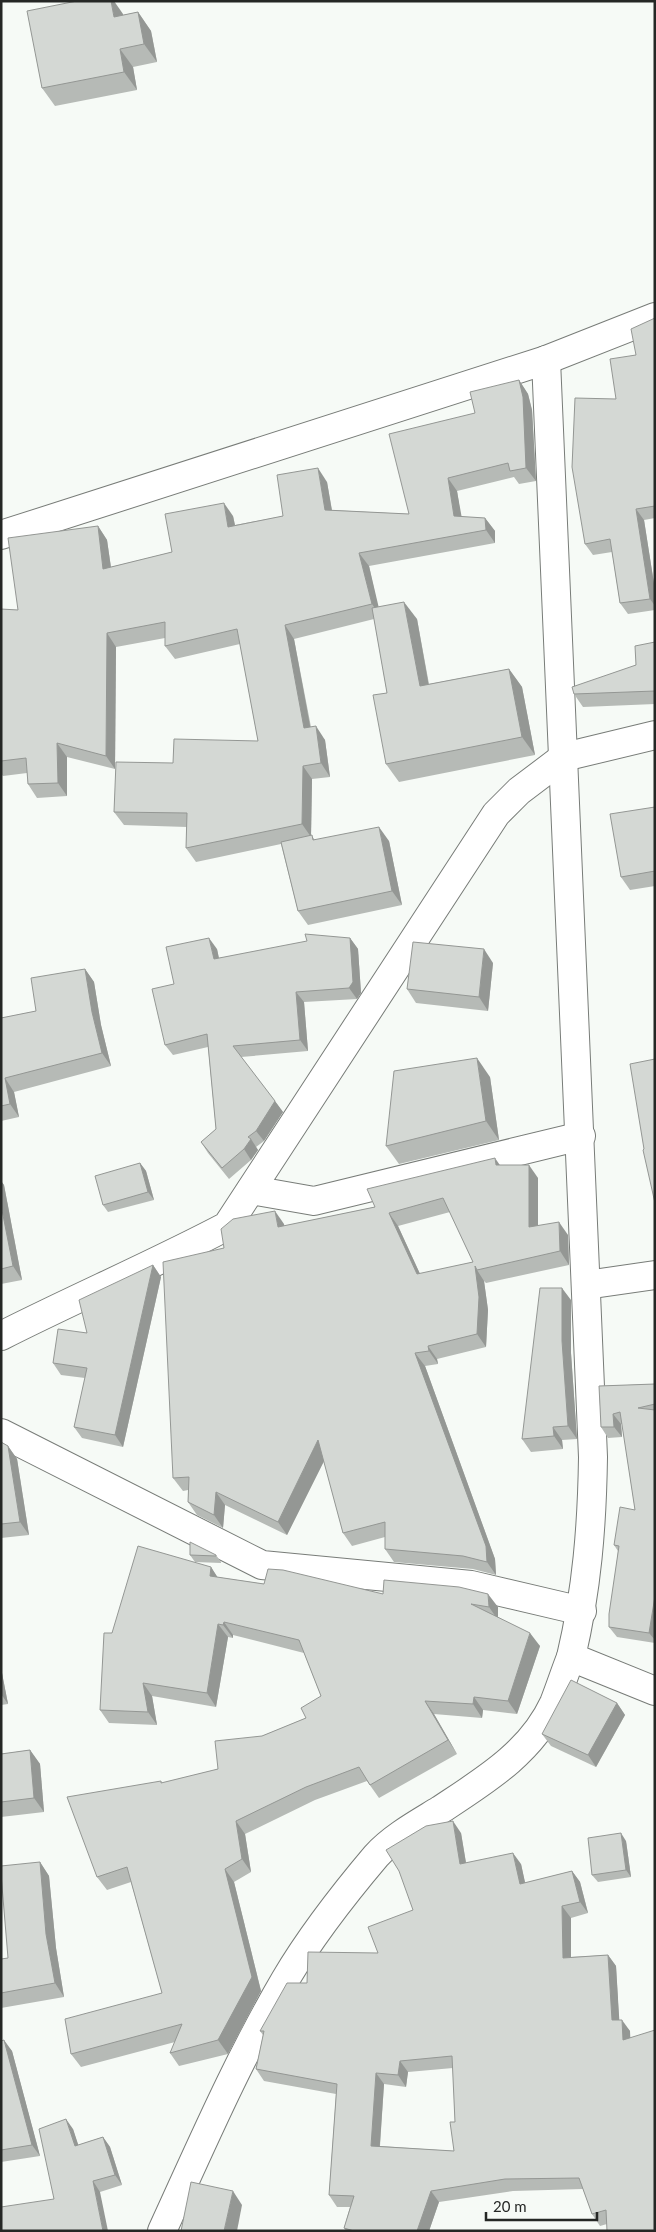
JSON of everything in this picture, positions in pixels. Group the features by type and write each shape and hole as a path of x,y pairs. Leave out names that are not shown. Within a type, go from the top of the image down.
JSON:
{"street":[{"path":"1,535 546,360 655,317"},
{"path":"162,2231 227,2088 284,1981 305,1948 378,1854 424,1820 481,1784 510,1761 538,1730 548,1712 571,1657 582,1611 592,1527 593,1456 546,360"},
{"path":"1,1336 83,1295 172,1255 226,1226 496,814 519,791 564,757 655,735"},
{"path":"251,1190 314,1201 580,1136"},
{"path":"586,1285 655,1275"},
{"path":"1,1434 262,1565 471,1585 582,1611"},
{"path":"571,1657 655,1691"}],"building":[{"path":"77,1 111,1 114,17 138,12 144,44 120,49 124,72 42,88 27,11"},
{"path":"655,318 655,506 636,509 650,599 620,603 610,539 585,544 572,467 575,398 616,399 610,359 636,355 631,329"},
{"path":"519,380 523,397 526,468 510,471 508,463 448,478 454,516 485,518 486,530 359,553 372,604 285,625 304,728 316,726 321,763 303,766 302,824 186,848 187,813 114,812 116,762 173,763 174,739 258,741 237,629 165,646 165,622 107,633 106,756 57,743 58,783 28,784 26,758 1,761 1,609 18,610 8,538 98,526 103,569 172,552 165,514 224,503 228,527 283,516 277,475 318,468 325,510 409,514 389,434 475,413 470,392"},
{"path":"404,602 420,686 509,669 522,737 386,764 373,695 387,693 372,608"},
{"path":"655,642 655,691 574,694 572,687 636,665 635,646"},
{"path":"655,807 655,871 621,877 610,814"},
{"path":"379,827 392,891 298,911 281,842 312,835 313,840"},
{"path":"305,934 350,938 353,982 349,988 296,992 300,1040 233,1046 275,1101 256,1131 248,1137 251,1139 244,1149 222,1168 201,1142 216,1129 207,1034 165,1045 152,989 174,984 166,947 209,938 214,959 307,941"},
{"path":"413,942 484,949 479,997 407,989"},
{"path":"85,969 92,1012 102,1053 5,1078 10,1104 1,1106 1,1018 36,1011 31,978"},
{"path":"477,1058 486,1121 386,1146 394,1071"},
{"path":"655,1059 655,1203 643,1150 630,1064"},
{"path":"495,1158 496,1165 529,1165 529,1227 559,1222 560,1251 477,1270 475,1266 479,1297 477,1334 428,1346 429,1351 415,1353 486,1546 487,1562 463,1556 385,1549 385,1522 343,1533 318,1440 278,1522 216,1492 214,1515 188,1502 189,1477 173,1478 163,1262 224,1248 221,1229 233,1219 275,1211 278,1227 375,1207 367,1189","holes":["443,1198 473,1262 417,1274 389,1213"]},
{"path":"140,1163 148,1192 103,1205 95,1176"},
{"path":"1,1205 13,1266 1,1269"},
{"path":"153,1265 115,1435 74,1427 87,1368 53,1363 58,1329 87,1333 79,1300"},
{"path":"540,1288 562,1288 562,1341 568,1426 553,1427 554,1436 522,1439"},
{"path":"655,1384 655,1404 638,1408 655,1410 655,1596 649,1633 609,1627 609,1614 619,1546 614,1545 620,1507 635,1510 620,1412 613,1414 614,1427 601,1427 599,1386"},
{"path":"1,1442 8,1446 20,1522 1,1524"},
{"path":"190,1542 216,1555 216,1556 190,1555"},
{"path":"138,1546 211,1567 210,1576 264,1584 268,1569 283,1570 383,1594 384,1580 459,1587 488,1594 489,1607 471,1604 530,1633 508,1701 474,1697 473,1704 425,1701 448,1740 370,1785 359,1767 306,1787 236,1821 242,1859 225,1869 252,1977 218,2040 170,2053 182,2024 71,2054 65,2019 162,1993 127,1867 97,1877 67,1797 161,1781 161,1783 218,1769 215,1741 262,1736 306,1718 301,1708 321,1696 299,1640 224,1622 223,1625 218,1624 207,1693 143,1683 148,1712 100,1710 104,1633 112,1633"},
{"path":"571,1680 617,1703 588,1755 542,1734"},
{"path":"30,1750 34,1798 1,1802 1,1754"},
{"path":"453,1821 460,1864 513,1853 520,1884 572,1871 580,1902 562,1906 563,1958 608,1955 612,2020 622,2020 623,2040 655,2030 655,2231 607,2231 606,2210 592,2214 579,2178 505,2179 431,2191 417,2231 354,2231 344,2228 354,2196 329,2195 337,2084 256,2069 264,2031 260,2031 287,1983 307,1983 308,1952 378,1953 368,1927 413,1910 399,1871 386,1850 426,1826","holes":["452,2056 455,2122 450,2122 454,2151 371,2146 376,2073 398,2075 400,2061"]},
{"path":"621,1833 626,1870 592,1875 588,1838"},
{"path":"40,1862 46,1934 55,1983 1,1993 1,1959 8,1958 1,1866"},
{"path":"4,2040 32,2145 1,2150 1,2041"},
{"path":"66,2119 75,2146 103,2137 115,2175 93,2181 103,2231 1,2231 1,2207 54,2199 39,2129"},
{"path":"191,2182 233,2191 224,2231 181,2231"}]}
